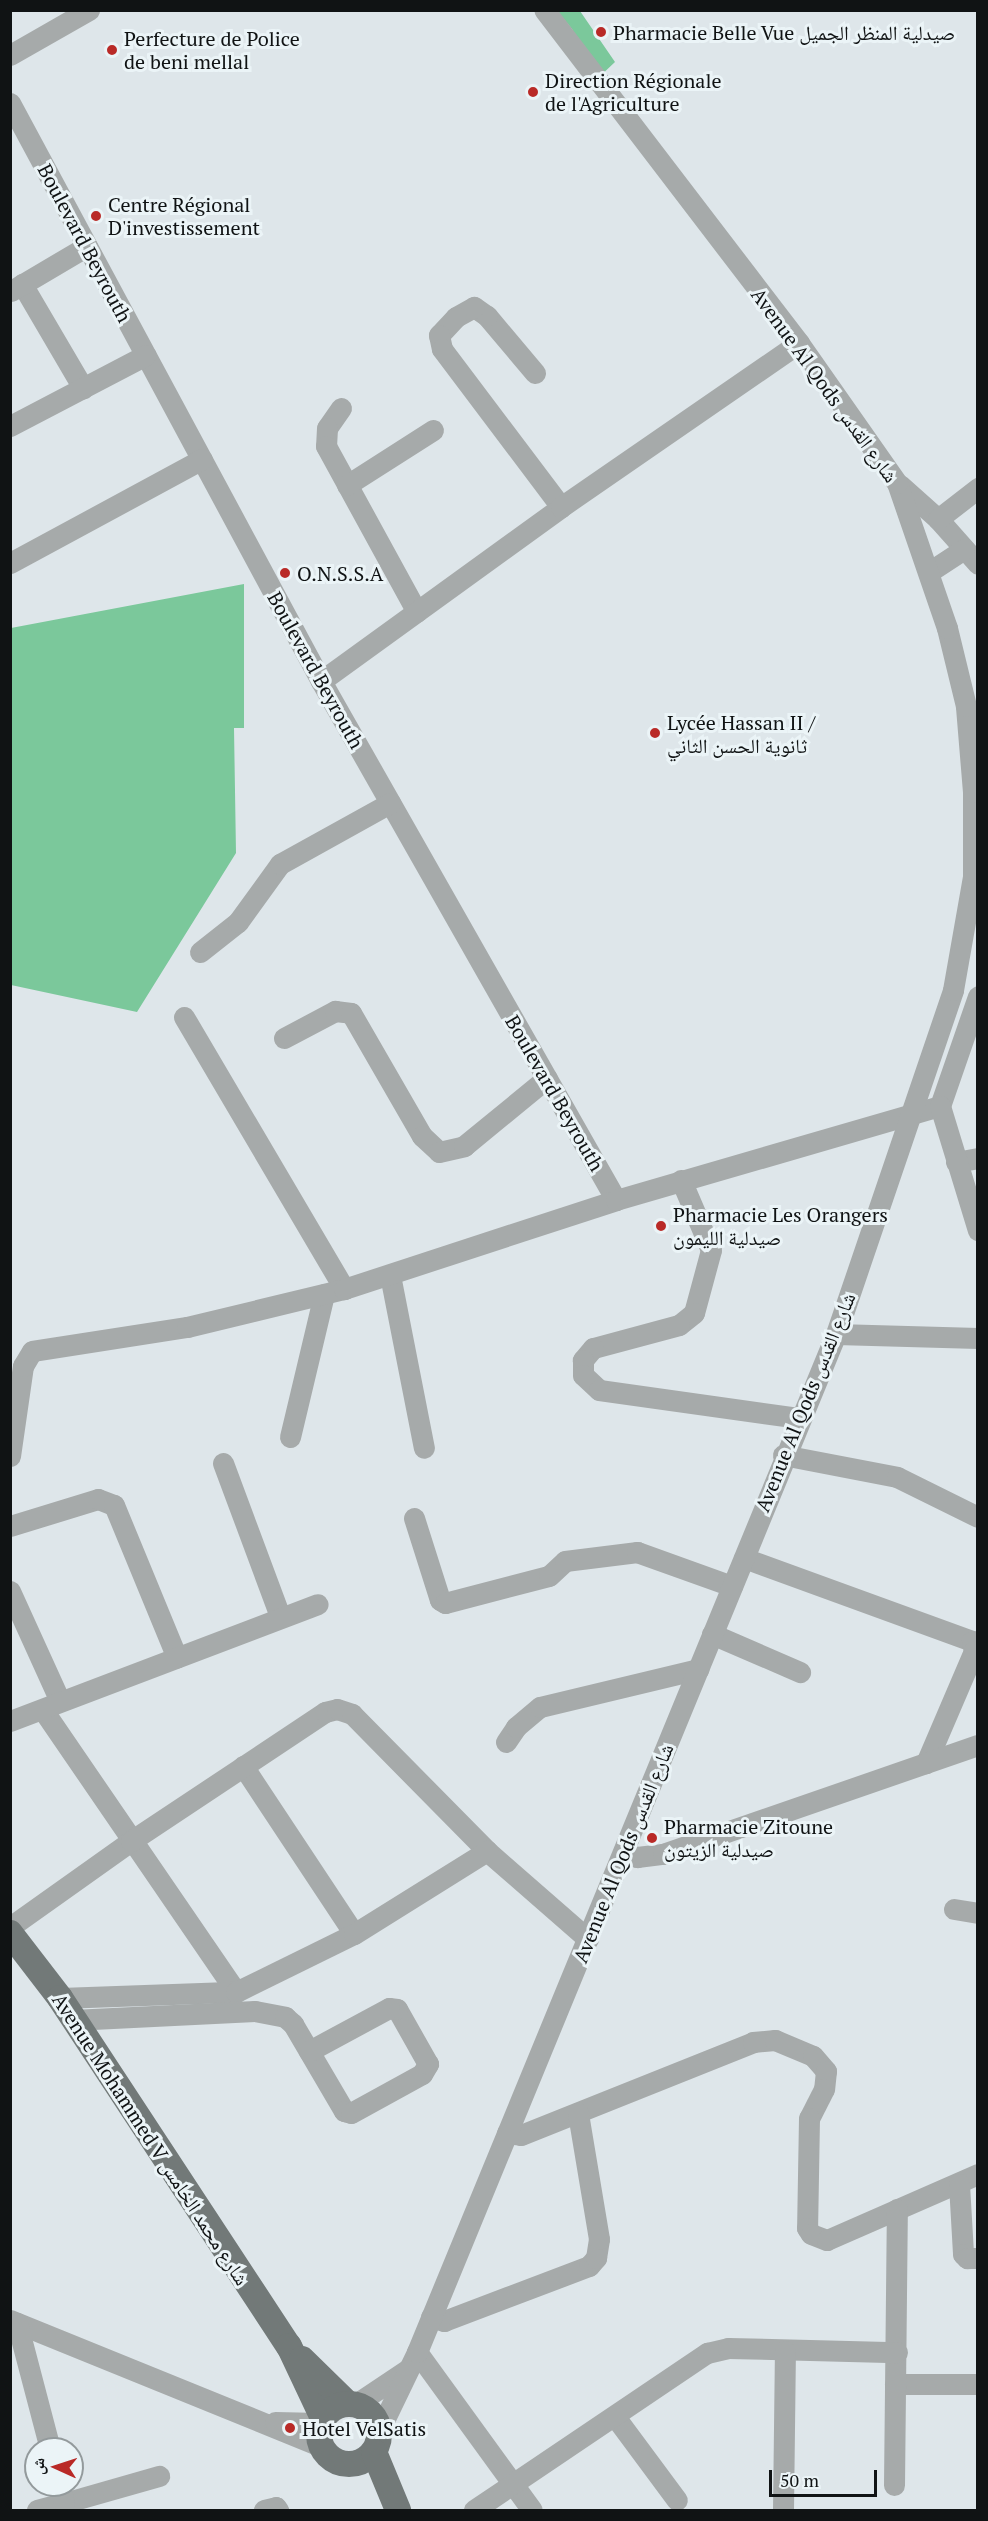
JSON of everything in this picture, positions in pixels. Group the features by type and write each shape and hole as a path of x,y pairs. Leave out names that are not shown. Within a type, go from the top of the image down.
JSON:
{"main road":[{"name":"Avenue Mohammed V شارع محمد الخامس","path":"14,1946 66,2009 289,2346 321,2429"},
{"name":"Avenue Mohammed V شارع محمد الخامس","path":"289,2346 352,2403"},
{"path":"393,2511 350,2464 333,2460 321,2429 329,2410 352,2403 372,2414 377,2441 398,2511"},
{"path":"350,2464 377,2441"}],"street":[{"name":"Avenue Al Qods شارع القدس","path":"377,2441 413,2360 588,1939 744,1558 798,1418 836,1334 914,1113 953,990 973,876 973,792 966,706 929,572 897,483 799,343 544,10"},
{"path":"10,55 80,13"},
{"name":"Boulevard Beyrouth","path":"10,103 321,681 616,1200"},
{"path":"83,388 16,288 87,246"},
{"path":"535,373 487,316 474,307 461,313 439,335 442,349 561,507"},
{"path":"321,681 561,507 799,343"},
{"path":"10,426 146,355"},
{"path":"341,408 327,428 326,438 347,484 417,612"},
{"path":"347,484 433,430"},
{"path":"10,563 202,459"},
{"path":"897,483 938,519 971,556 929,572"},
{"path":"938,519 978,488"},
{"path":"200,952 238,922 279,864 390,803"},
{"path":"953,990 978,987"},
{"path":"978,996 940,1106 978,1230"},
{"path":"284,1038 335,1011 351,1013 422,1136 439,1152 464,1146 546,1078"},
{"path":"184,1017 344,1289"},
{"path":"10,1456 22,1366 32,1351 187,1327 344,1289 681,1180 940,1106"},
{"path":"956,1162 978,1158"},
{"path":"681,1180 711,1250 694,1313 680,1325 592,1348 583,1360 584,1375 599,1390 798,1418"},
{"path":"390,1275 424,1448"},
{"path":"290,1437 324,1294"},
{"path":"836,1334 978,1338"},
{"path":"783,1455 897,1477 978,1518"},
{"path":"223,1463 280,1616"},
{"path":"10,1526 98,1499 114,1505 177,1658"},
{"path":"414,1518 440,1600 445,1603 549,1576 565,1561 637,1552 732,1586"},
{"path":"744,1558 972,1641 974,1651 926,1763"},
{"path":"10,1591 52,1706 131,1841 236,1992"},
{"path":"10,1721 177,1658 280,1616 318,1604"},
{"path":"712,1634 800,1672"},
{"path":"506,1742 516,1727 540,1707 698,1669"},
{"path":"10,1927 131,1841 325,1712 345,1710 487,1851 588,1939"},
{"path":"623,1853 637,1857 663,1854 978,1744"},
{"path":"243,1766 354,1934"},
{"path":"66,2009 236,1992 354,1934 487,1851"},
{"path":"954,1909 978,1913"},
{"path":"66,2009 266,2012 293,2024 344,2111 351,2113 422,2074 428,2064 397,2009 389,2008 309,2051"},
{"path":"507,2133 521,2134 753,2042 775,2040 813,2056 826,2072 825,2089 809,2118 807,2228 811,2234 827,2240 968,2179 963,2254 967,2258 978,2258"},
{"path":"431,2317 444,2321 589,2266 596,2258 599,2239 578,2113"},
{"path":"894,2485 897,2209"},
{"path":"14,2322 262,2421 321,2429"},
{"path":"14,2322 47,2437"},
{"path":"474,2511 616,2418 707,2353 728,2348 897,2352"},
{"path":"783,2511 785,2350"},
{"path":"352,2403 413,2360 532,2511"},
{"path":"896,2384 978,2384"},
{"path":"616,2418 677,2500"},
{"path":"84,2490 159,2476"},
{"path":"37,2511 58,2497"},
{"path":"264,2511 276,2507 278,2511"}],"green space":[{"path":"557,11 580,11 615,62 596,80 572,29"},
{"path":"244,584 244,728 234,728 236,853 137,1012 11,985 11,628"}],"place":[{"name":"Pharmacie Belle Vue صيدلية المنظر الجميل","path":"601,32"},
{"name":"Perfecture de Police de beni mellal","path":"112,50"},
{"name":"Direction Régionale de l'Agriculture","path":"533,92"},
{"name":"Centre Régional D'investissement","path":"96,216"},
{"name":"O.N.S.S.A","path":"285,573"},
{"name":"Lycée Hassan II / ثانوية الحسن الثاني","path":"655,733"},
{"name":"Pharmacie Les Orangers صيدلية الليمون","path":"661,1226"},
{"name":"Pharmacie Zitoune صيدلية الزيتون","path":"652,1838"},
{"name":"Hotel VelSatis","path":"290,2428"}]}
